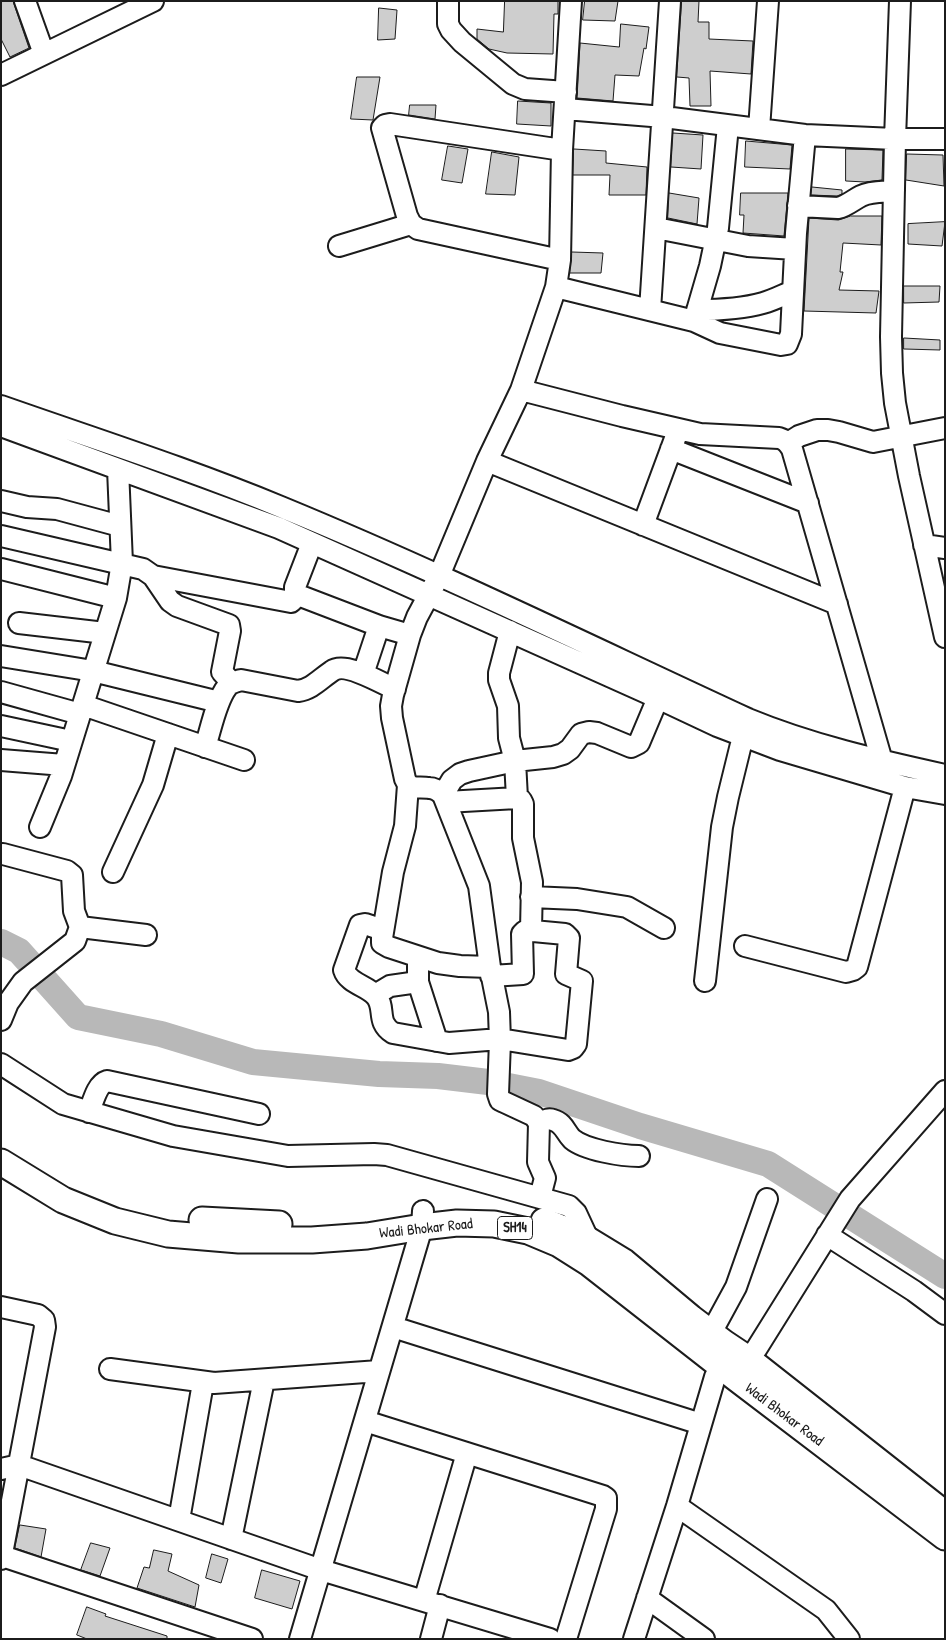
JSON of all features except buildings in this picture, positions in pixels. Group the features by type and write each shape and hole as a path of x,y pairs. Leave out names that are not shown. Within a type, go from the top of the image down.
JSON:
{"main road":[{"name":"Wadi Bhokar Road","path":"1,1144 38,1168 86,1193 134,1209 172,1217 224,1222 316,1224 423,1219 457,1223 494,1224 528,1231 559,1244 589,1263 945,1514"},
{"name":"Wadi Bhokar Road","path":"1,1162 63,1200 115,1221 168,1234 239,1240 312,1240 367,1236 423,1219 465,1209 502,1211 540,1219 589,1241 624,1262 710,1333 735,1367 945,1537"}],"street":[{"path":"26,1 44,54"},
{"path":"1,75 44,54 119,10 153,1"},
{"path":"448,1 448,24 462,42 513,84 566,101 728,126 805,134 895,139 945,139"},
{"path":"383,930 365,924 360,925 344,970 350,978 375,995 379,1000 383,1025 393,1034 449,1043 500,1040 568,1050 576,1044 582,981 566,974 569,938 565,934 525,930 522,934 523,974 490,972 438,963 382,944 393,872 405,826 408,785 405,779 392,718 391,706 395,689 417,617 439,576 487,461 521,390 556,287 560,260 562,150 571,1"},
{"path":"650,310 664,117 670,1"},
{"path":"759,129 768,1"},
{"path":"900,1 895,139 892,373 902,438 945,636"},
{"path":"560,260 418,229 411,224 407,216 382,128 390,124 562,150"},
{"path":"695,316 710,266 718,228 728,126"},
{"path":"695,316 720,333 781,345 787,344 791,334 798,206 805,134"},
{"path":"798,206 838,208 863,195 894,191"},
{"path":"339,246 411,224"},
{"path":"656,228 755,247 795,249"},
{"path":"556,287 650,310 695,316 745,307 793,291"},
{"path":"521,390 678,430 700,434 779,438 788,443 792,449 837,604 882,771"},
{"path":"1,406 143,454 260,498 439,576 748,719 831,749 882,771 905,787 945,794"},
{"path":"1,426 252,518 510,631 716,726 780,750 882,771 945,775"},
{"path":"788,443 799,436 817,430 839,432 873,442 902,438 945,428"},
{"path":"643,525 678,430"},
{"path":"671,449 808,503"},
{"path":"40,827 64,765 116,598 122,563 120,526 127,472 143,454"},
{"path":"487,461 837,604"},
{"path":"252,518 260,498"},
{"path":"1,501 27,507 57,509 120,526"},
{"path":"1,536 122,563 143,569 154,576 292,602 298,596"},
{"path":"312,543 295,587 295,593 298,596 379,626 410,635"},
{"path":"924,545 945,548"},
{"path":"1,570 116,598"},
{"path":"154,576 170,601 177,606 229,625 230,631 222,672 232,683"},
{"path":"19,623 105,633"},
{"path":"363,674 379,626"},
{"path":"510,631 499,673 499,680 508,706 509,738 515,761 517,798"},
{"path":"1,656 93,671 219,702"},
{"path":"206,746 219,702 226,688 232,683 241,680 298,691 306,690 313,686 334,669 346,668 395,689"},
{"path":"1,692 81,709 168,734 244,760"},
{"path":"445,798 452,780 460,774 515,761 553,757 563,754 570,749 581,734 597,733 636,746 640,743 658,698"},
{"path":"1,726 71,741"},
{"path":"113,872 154,785 168,734"},
{"path":"705,981 722,827 743,736"},
{"path":"1,760 64,765"},
{"path":"408,785 412,788 437,789 445,798 479,886 490,972 499,1012 498,1094 500,1100 534,1116 539,1123 538,1162 545,1178 540,1198"},
{"path":"745,946 846,972 857,967 905,787"},
{"path":"445,798 517,798 521,800 523,804 523,838 530,870 531,930"},
{"path":"1,1020 8,1003 22,982 75,941 80,927 74,911 72,875 68,871 3,854"},
{"path":"531,897 577,899 627,907 664,928"},
{"path":"80,927 146,935"},
{"path":"418,957 418,982 437,1041"},
{"path":"375,995 390,986 418,982"},
{"path":"1,1064 58,1102 173,1136 283,1156 387,1154 569,1206 573,1208 589,1241"},
{"path":"89,1112 100,1086 103,1082 107,1081 259,1114"},
{"path":"634,1639 677,1506 715,1377 735,1367 757,1348 850,1199 944,1097"},
{"path":"539,1123 546,1119 552,1119 559,1122 570,1137 581,1144 623,1156 640,1156"},
{"path":"710,1333 736,1287 767,1199"},
{"path":"300,1639 423,1219"},
{"path":"832,1228 945,1314"},
{"path":"1,1306 38,1315 44,1320 45,1327 10,1467 2,1558 252,1639"},
{"path":"393,1326 701,1424"},
{"path":"110,1369 203,1383 379,1371"},
{"path":"231,1539 264,1380"},
{"path":"179,1520 203,1383"},
{"path":"365,1421 606,1498 606,1509 566,1639"},
{"path":"431,1639 432,1603 467,1453"},
{"path":"10,1467 179,1520 321,1570 550,1639"},
{"path":"677,1506 826,1610 849,1639"},
{"path":"647,1598 704,1639"}],"waterway":[{"path":"1,942 19,951 78,1017 161,1034 253,1062 379,1074 438,1076 488,1082 539,1092 640,1126 768,1164 945,1276"}]}
